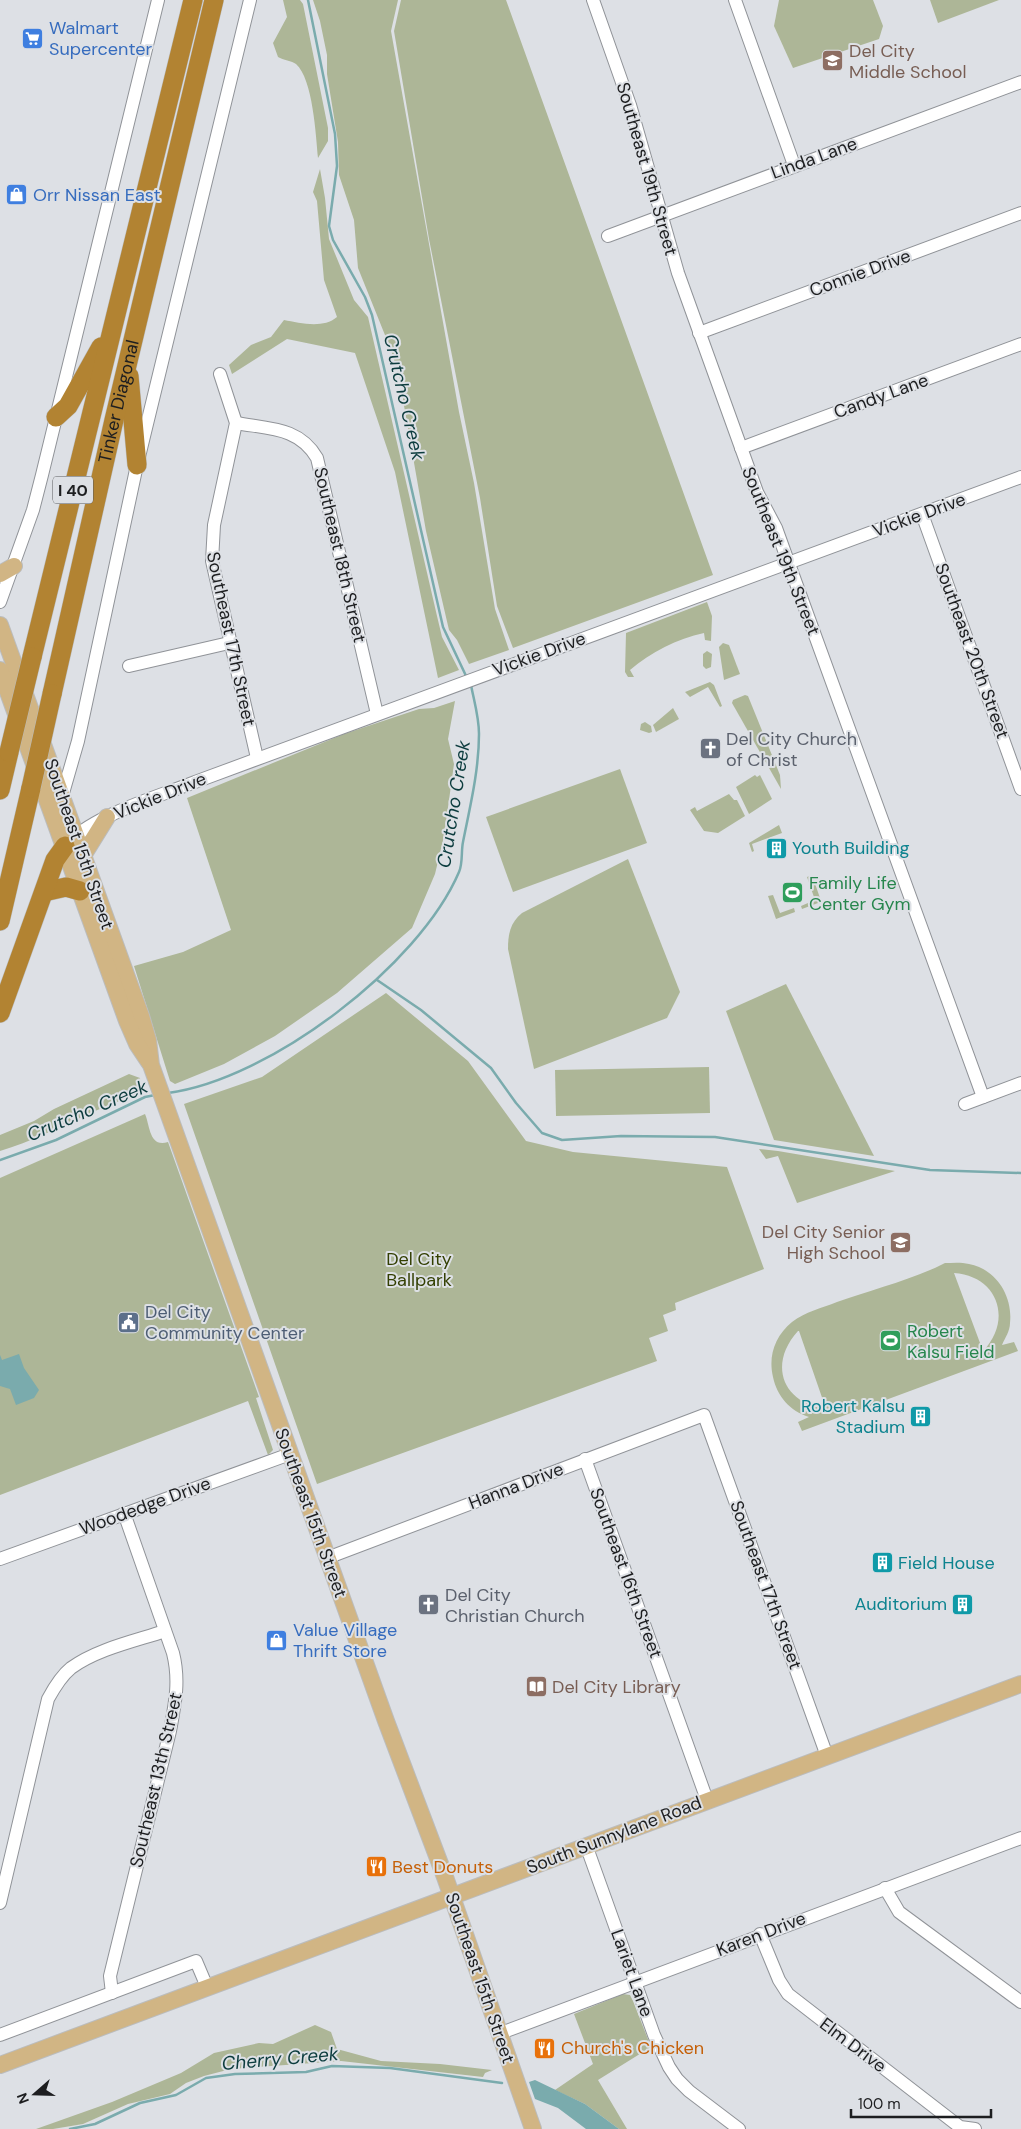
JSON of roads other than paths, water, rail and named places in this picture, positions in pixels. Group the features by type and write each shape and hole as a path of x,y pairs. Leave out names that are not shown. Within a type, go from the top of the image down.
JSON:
{"highway":[{"path":"185,0 187,24"},
{"name":"Tinker Diagonal","path":"0,790 193,0"},
{"name":"Tinker Diagonal","path":"0,921 128,362 214,0"},
{"path":"56,417 68,406 113,324"},
{"path":"128,362 137,465"},
{"path":"0,1013 55,860 71,840"},
{"path":"44,892 66,887 80,891"}],"main road":[{"name":"Southeast 15th Street","path":"0,625 63,795 80,891 111,955"},
{"name":"Southeast 15th Street","path":"1,677 54,816 71,840 84,854 111,955 134,1019 148,1040 151,1065 327,1558 452,1896 533,2129"},
{"path":"84,854 107,817"},
{"name":"South Sunnylane Road","path":"0,2065 1021,1684"}],"street":[{"path":"0,602 7,570 33,510 158,0"},
{"name":"Tinker Diagonal","path":"54,816 63,795 78,741 137,465 250,0"},
{"name":"Southeast 19th Street","path":"593,0 630,105 678,273 699,333 757,492 776,528 790,564 983,1097"},
{"path":"735,0 794,165"},
{"name":"Linda Lane","path":"608,236 794,165 1021,82"},
{"name":"Connie Drive","path":"699,333 1021,213"},
{"name":"Candy Lane","path":"741,448 1021,344"},
{"name":"Southeast 17th Street","path":"220,374 236,423 211,543 212,561 229,643 257,758"},
{"name":"Southeast 18th Street","path":"236,423 292,433 303,439 317,458 377,714"},
{"name":"Vickie Drive","path":"71,840 107,817 257,758 1021,478"},
{"name":"Southeast 20th Street","path":"922,514 1021,789"},
{"path":"129,666 229,643"},
{"path":"965,1104 1021,1083"},
{"name":"Southeast 17th Street","path":"704,1415 827,1756"},
{"name":"Hanna Drive","path":"327,1558 704,1415"},
{"name":"Woodedge Drive","path":"0,1559 290,1454"},
{"name":"Southeast 16th Street","path":"585,1459 707,1800"},
{"name":"Southeast 13th Street","path":"112,1993 110,1976 177,1694 178,1674 124,1513"},
{"path":"0,1903 48,1699 57,1684 71,1669 93,1656 165,1631"},
{"name":"Karen Drive","path":"501,2033 760,1934 1021,1838"},
{"name":"Lariet Lane","path":"586,1845 661,2052 677,2079 739,2129"},
{"path":"885,1888 899,1912 1021,2002"},
{"name":"Elm Drive","path":"760,1934 779,1980 788,1994 960,2126 975,2129"},
{"path":"0,2036 196,1961 207,1987"}],"water":[{"path":"19,1354 24,1368 39,1390 34,1398 16,1405 10,1389 0,1386 0,1355 2,1360"},
{"path":"535,2080 585,2104 619,2129 586,2129 558,2108 535,2099 529,2082"}],"waterway":[{"name":"Crutcho Creek","path":"308,0 335,134 337,166 329,226 333,240 365,297 372,315 443,627 467,678"},
{"name":"Crutcho Creek","path":"168,1093 208,1084 250,1066 294,1042 336,1013 376,980 411,944 439,908 459,872 462,846 476,775 479,728 471,685"},
{"path":"377,980 421,1010 491,1068 516,1103 542,1133 562,1140 621,1136 715,1137 930,1170 1021,1173"},
{"name":"Crutcho Creek","path":"0,1160 56,1140 145,1097 155,1095"},
{"name":"Cherry Creek","path":"70,2129 95,2124 140,2103 176,2095 206,2078 235,2074 306,2072 332,2066 390,2068 502,2083"}],"place":[{"name":"Walmart Supercenter","path":"33,38"},
{"name":"Del City Middle School","path":"833,61"},
{"name":"Orr Nissan East","path":"17,195"},
{"name":"Del City Church of Christ","path":"710,749"},
{"name":"Youth Building","path":"776,848"},
{"name":"Family Life Center Gym","path":"793,893"},
{"name":"Del City Senior High School","path":"901,1242"},
{"name":"Del City Community Center","path":"129,1322"},
{"name":"Robert Kalsu Field","path":"891,1341"},
{"name":"Robert Kalsu Stadium","path":"921,1416"},
{"name":"Field House","path":"882,1563"},
{"name":"Auditorium","path":"963,1604"},
{"name":"Del City Christian Church","path":"429,1605"},
{"name":"Value Village Thrift Store","path":"277,1640"},
{"name":"Del City Library","path":"536,1687"},
{"name":"Best Donuts","path":"376,1867"},
{"name":"Church's Chicken","path":"545,2048"}],"park label":[{"name":"Del City Ballpark","path":"419,1269"}]}
